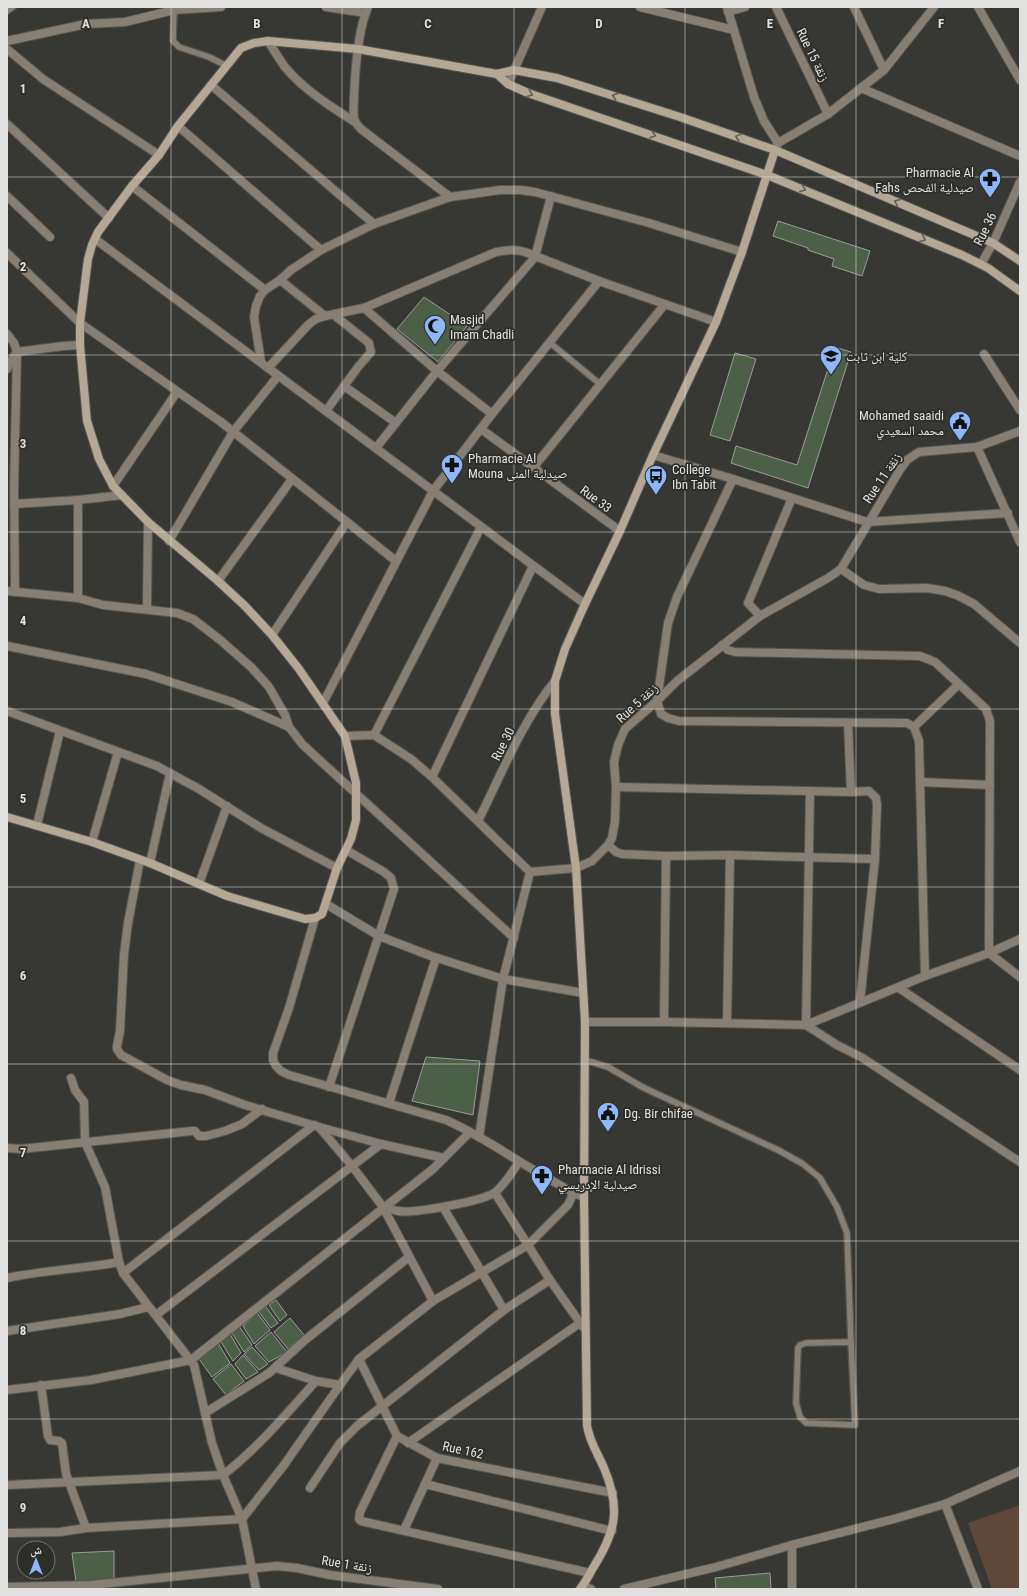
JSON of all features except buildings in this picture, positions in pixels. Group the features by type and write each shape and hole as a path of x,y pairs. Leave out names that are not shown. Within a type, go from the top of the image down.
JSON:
{"street":[{"path":"7,41 86,24 125,22 174,9 221,7"},
{"path":"326,7 367,10 358,49 354,108 355,122"},
{"path":"508,84 542,7"},
{"path":"640,7 734,30"},
{"path":"745,7 728,10 754,97 776,147"},
{"name":"Rue 15 زنقة","path":"776,7 828,114"},
{"path":"854,7 884,70"},
{"path":"923,7 927,16"},
{"path":"585,1588 590,1573 606,1548 612,1531 614,1505 613,1493 588,1431 584,1197 585,1022 576,868 556,720 555,681 561,660 585,604 716,322 742,252 776,147 828,114 884,70 934,7"},
{"path":"978,7 1020,80"},
{"path":"268,42 286,68 309,90 336,111 355,122 361,129 450,197"},
{"path":"7,817 92,842 150,863 227,896 306,919 315,918 322,914 337,868 354,830 357,796 354,769 345,736 272,635 245,606 218,581 148,522 113,486 99,459 88,421 80,345 80,324 88,259 95,239 98,232 132,186 159,155 178,126 241,48 254,43 268,42 358,49 497,74 514,70 557,78 776,147 993,243 1020,261"},
{"path":"7,49 43,79 159,155"},
{"path":"497,74 508,84 528,93 767,175 927,240 981,264 1005,279 1020,291"},
{"path":"211,85 374,224"},
{"path":"861,88 1020,156"},
{"path":"7,124 109,218"},
{"path":"178,126 321,250"},
{"name":"Rue 36","path":"981,264 993,243 1020,182"},
{"path":"132,186 265,290"},
{"path":"261,362 254,317 256,306 265,290 321,250 374,224 450,197 476,192 520,190 551,196 649,223 742,252"},
{"path":"7,196 50,237"},
{"path":"376,448 437,371 535,257 551,196"},
{"path":"95,239 585,604"},
{"path":"268,368 309,324 316,319 364,308 496,252 514,249 599,281 716,322"},
{"path":"7,253 80,324 234,432 396,561"},
{"path":"280,280 325,316"},
{"path":"322,703 433,491 492,414 599,281"},
{"path":"533,468 665,304"},
{"path":"364,308 437,371 492,414"},
{"path":"326,411 371,352 371,348 366,340 334,315"},
{"path":"7,334 14,343 17,352 10,487 14,504 11,592 78,598 103,605 147,609 183,615 193,619 251,667 269,687 285,716 289,727 303,745 514,938"},
{"path":"7,369 17,352 80,345"},
{"path":"984,354 1020,410"},
{"path":"169,541 234,432 278,376"},
{"path":"344,386 396,423"},
{"path":"113,486 177,392"},
{"name":"Rue 33","path":"481,429 620,531"},
{"name":"Rue 11 زنقة","path":"841,569 867,522 900,468 913,455 919,452 978,447 1020,431"},
{"path":"978,447 1020,542"},
{"path":"653,455 867,522 1008,513"},
{"path":"218,581 292,479"},
{"path":"733,479 677,597 668,623 657,701 660,714 679,721 907,723 914,727 919,741 925,976"},
{"path":"14,504 78,500 122,494"},
{"path":"760,616 748,603 792,498"},
{"path":"78,500 78,598"},
{"path":"147,609 148,522"},
{"path":"272,635 346,522"},
{"path":"374,735 481,527"},
{"path":"432,777 533,566"},
{"path":"841,569 864,585 879,589 927,588 945,591 959,596 974,604 1020,643"},
{"name":"Rue 5 زنقة","path":"530,872 576,868 592,862 608,845 612,838 615,821 616,788 614,762 622,734 625,729 677,681 760,616 828,578 841,569"},
{"path":"722,645 728,650 735,652 920,656 935,662 986,709 990,721 989,953"},
{"path":"7,646 146,674 232,702 289,727"},
{"name":"Rue 30","path":"478,821 530,716 542,697 555,681"},
{"path":"914,727 959,684"},
{"path":"7,711 157,766 261,828 337,868"},
{"path":"848,723 851,792"},
{"path":"36,825 60,731"},
{"path":"345,736 374,735 411,759 432,777 530,872 503,980 479,1137"},
{"path":"92,842 118,752"},
{"path":"150,863 170,773"},
{"path":"920,782 990,785"},
{"path":"616,788 851,792 869,791 876,798 877,805 875,859 860,1002"},
{"path":"806,1025 810,791"},
{"path":"199,884 226,806"},
{"path":"608,845 616,852 622,854 875,859"},
{"path":"329,1087 392,897 394,885 391,878 384,872 346,850"},
{"path":"727,1023 730,855"},
{"path":"664,1022 666,856"},
{"path":"140,860 128,922 120,1031 117,1049 121,1055 167,1080 206,1090 316,1126 381,1144 444,1158"},
{"path":"326,904 379,936 436,958 503,980 583,993"},
{"path":"315,918 289,1008 272,1057 274,1063 281,1071 329,1087 446,1120 479,1137 573,1194 584,1197"},
{"path":"585,1022 806,1025 925,976 989,953 1020,939"},
{"path":"989,953 1020,976"},
{"path":"389,1103 436,958"},
{"path":"898,988 1020,1070"},
{"path":"806,1025 837,1045 866,1061 1020,1162"},
{"path":"71,1078 76,1091 84,1102 85,1142 104,1187 119,1262 123,1273 148,1307 156,1314 191,1360 196,1372 212,1443 223,1475 242,1519 256,1589"},
{"path":"7,1148 21,1149 192,1131 195,1131 199,1136 206,1136 225,1131 242,1124 262,1109"},
{"path":"316,1126 352,1166 383,1207 433,1301"},
{"path":"123,1273 316,1126"},
{"path":"7,1390 91,1380 191,1360 444,1158 470,1132"},
{"path":"156,1314 381,1144"},
{"path":"383,1207 398,1211 443,1207 482,1198 495,1193 519,1162"},
{"path":"495,1193 550,1280 587,1332"},
{"path":"7,1533 60,1532 86,1528 242,1519 284,1465 359,1359 433,1301 528,1245 568,1205 573,1194"},
{"path":"443,1207 504,1310"},
{"path":"205,1413 239,1393 276,1368 305,1340 409,1257"},
{"path":"7,1278 36,1273 94,1267 119,1262"},
{"path":"310,1488 340,1443 357,1426 504,1310 550,1280"},
{"path":"7,1331 120,1314 148,1307"},
{"path":"408,1443 580,1323"},
{"path":"359,1359 397,1436 360,1512 359,1519 590,1573"},
{"path":"276,1368 316,1381 340,1385"},
{"path":"7,1485 223,1475 242,1460 264,1439 316,1381"},
{"path":"41,1385 48,1436 50,1440 60,1441 62,1443 69,1482 86,1528"},
{"name":"Rue 162","path":"397,1436 437,1458 613,1493"},
{"path":"404,1530 437,1458"},
{"path":"624,1589 716,1567 945,1504 1020,1471"},
{"path":"425,1484 612,1531"},
{"path":"945,1504 978,1589"},
{"path":"792,1545 792,1589"},
{"name":"Rue 1 زنقة","path":"7,1587 91,1587 287,1566 330,1575 438,1589"}],"lane":[{"path":"7,11 13,7"},
{"path":"174,9 173,41 179,47 209,57 227,66"},
{"path":"549,342 600,384"},
{"path":"585,1060 608,1067 644,1088 778,1150 803,1164 820,1178 837,1207 847,1233 850,1342 856,1425 806,1423 800,1417 796,1403 798,1348 800,1345 806,1343 850,1342"}],"shaded area":[{"path":"1020,1505 1020,1589 992,1589 968,1523"}],"place":[{"name":"Pharmacie Al Fahs صيدلية الفحص","path":"990,198"},
{"name":"Masjid Imam Chadli","path":"435,346"},
{"name":"كلية ابن ثابت","path":"831,376"},
{"name":"Mohamed saaidi محمد السعيدي","path":"960,442"},
{"name":"Pharmacie Al Mouna صيدلية المنى","path":"452,484"},
{"name":"College Ibn Tabit","path":"656,496"},
{"name":"Dg. Bir chifae","path":"608,1132"},
{"name":"Pharmacie Al Idrissi صيدلية الإدريسي","path":"542,1196"}]}
